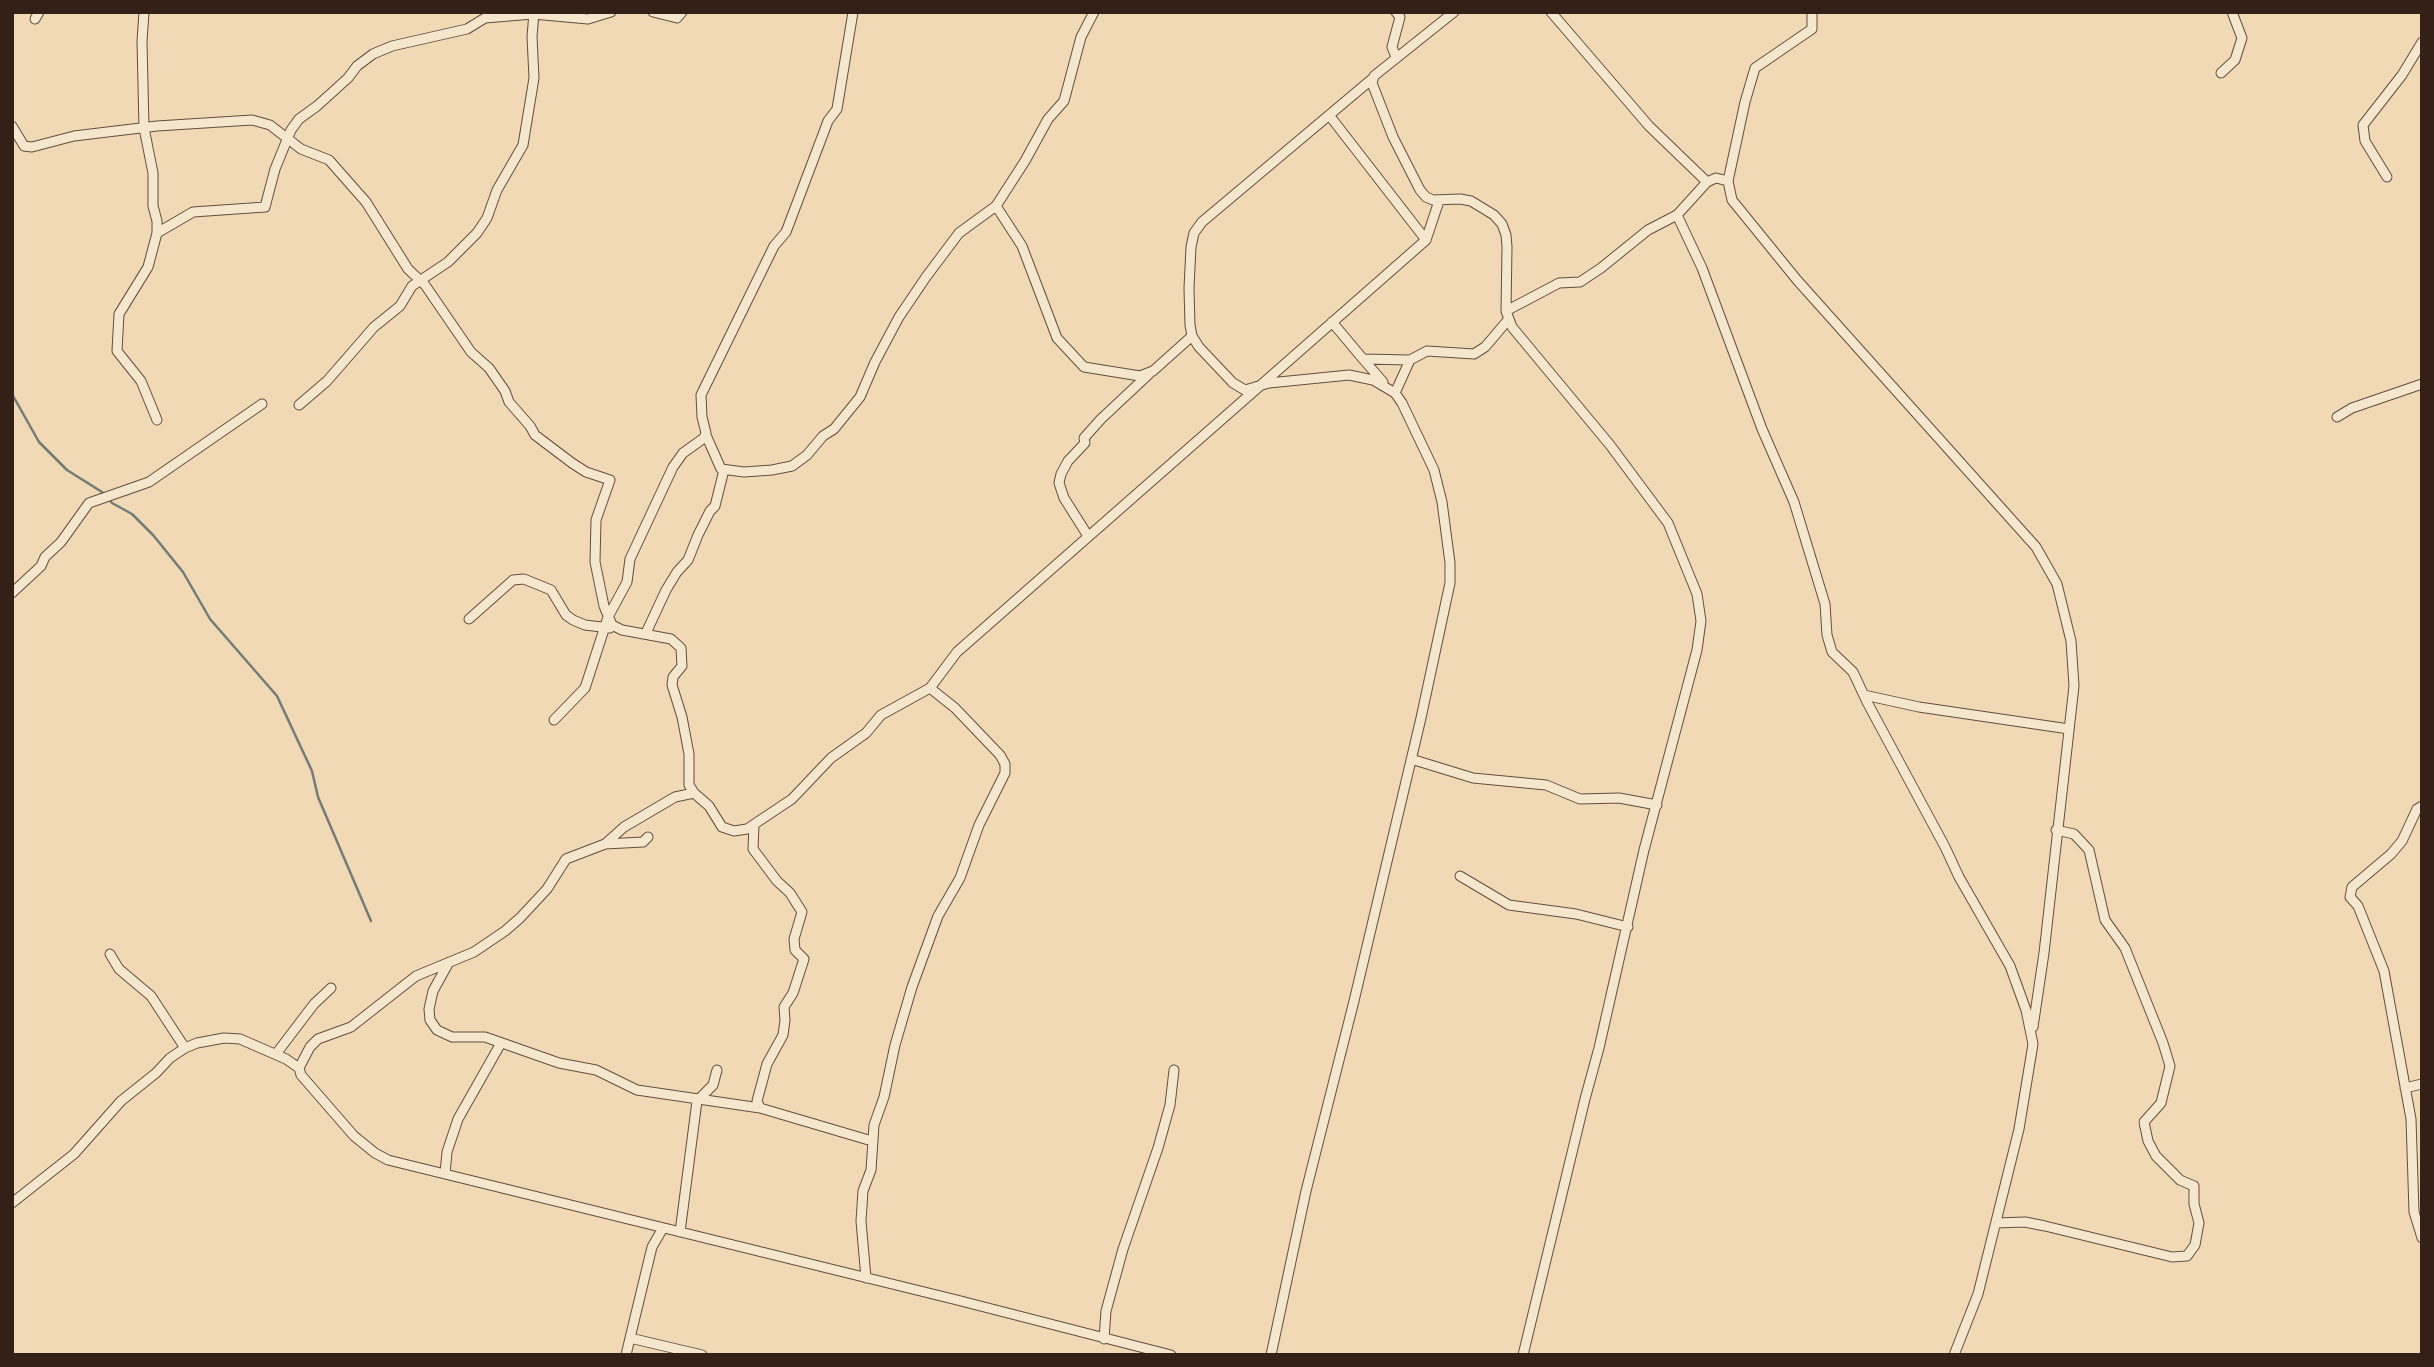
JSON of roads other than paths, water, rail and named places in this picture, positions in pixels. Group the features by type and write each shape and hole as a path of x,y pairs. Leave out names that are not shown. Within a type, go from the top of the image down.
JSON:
{"street":[{"path":"144,12 144,128 153,173 153,206 157,233 148,267 119,314 117,351 141,381 158,420"},
{"path":"157,233 193,212 265,207 275,169 299,119 317,106 373,54 392,46 467,29 485,18 534,13 588,19 611,12"},
{"path":"653,12 677,18 682,12"},
{"path":"853,12 837,109 828,121 786,232 774,246 701,395 706,435 717,466 724,470 772,470 792,466 834,429 860,397 899,317 938,260 960,233 996,206 1048,119 1064,102 1081,37 1094,12"},
{"path":"1396,12 1400,17 1392,47 1396,57"},
{"path":"1391,390 1373,380 1349,375 1269,383 1245,390 1233,383 1199,347 1192,335 1189,288 1191,247 1194,233 1202,222 1396,57 1454,12"},
{"path":"1551,12 1649,126 1707,181"},
{"path":"1812,12 1812,29 1755,68 1728,181 1732,200 1797,280 2036,547 2057,584 2071,641 2074,687 2032,1035 2032,1056 2019,1129 1978,1294 1954,1355"},
{"path":"2221,73 2235,60 2242,38 2232,12"},
{"path":"299,405 327,381 362,340 400,306 412,286 448,262 477,233 487,218 497,190 523,145 534,78 534,13"},
{"path":"2387,177 2365,141 2363,125 2403,75 2422,42"},
{"path":"1372,79 1393,136 1426,197 1439,201 1471,201 1494,215 1502,224 1507,247 1507,316 1520,339 1603,436 1668,523 1697,594 1701,621 1697,650 1523,1355"},
{"path":"1329,115 1426,240"},
{"path":"12,126 24,146 32,147 75,136 252,120 270,125 301,149 329,160 366,202 408,269 437,301 471,352 489,368 505,391 509,402 530,425 535,435 586,472 610,480 596,520 595,553 600,591 608,617 612,625 622,630"},
{"path":"1363,359 1410,360 1427,351 1474,354 1485,347 1507,316 1559,284 1580,282 1601,268 1648,230 1678,215 1707,181 1716,178 1728,181"},
{"path":"469,619 513,580 524,579 551,590 566,615 585,625 671,639 681,648 682,666 673,677 672,685 690,759 689,785 709,806 722,827 734,831 747,829 792,799 831,758 866,733 881,715 930,688 957,652 1426,240 1439,201"},
{"path":"996,206 1022,246 1057,338 1075,358 1084,367 1140,376 1153,370"},
{"path":"1678,215 1702,268 1762,429 1794,502 1825,604 1827,635 1832,652 1853,672 1959,877 2010,966 2032,1035"},
{"path":"1271,1355 1312,1166 1354,1001 1450,583 1442,502 1434,470 1402,403 1332,322"},
{"path":"1088,536 1064,498 1059,483 1061,474 1068,461 1085,443 1084,438 1192,335"},
{"path":"1391,390 1410,360"},
{"path":"2337,418 2352,408 2422,384"},
{"path":"12,593 41,566 45,557 61,542 89,503 149,482 262,404"},
{"path":"554,720 585,688 604,627 627,582 630,559 673,467 683,453 706,435"},
{"path":"646,633 666,590 688,560 710,511 715,506 724,470"},
{"path":"866,1278 861,1221 863,1191 872,1170 874,1125 884,1097 895,1045 912,986 938,916 960,878 979,825 1005,773 1005,764 1000,755 955,708 930,688"},
{"path":"1864,695 1919,707 2069,729"},
{"path":"1411,759 1474,778 1546,785 1580,799 1619,799 1657,805"},
{"path":"605,844 624,827 676,797 694,793"},
{"path":"2422,806 2417,809 2402,841 2391,854 2352,887 2350,897 2358,906 2384,971 2411,1119 2414,1212 2422,1238"},
{"path":"754,825 753,849 777,881 790,893 802,912 794,939 795,950 804,959 793,993 784,1007 783,1035 767,1064 757,1101 760,1108"},
{"path":"1996,1223 2025,1222 2172,1257 2187,1256 2195,1245 2199,1223 2194,1204 2194,1186 2180,1180 2156,1156 2148,1141 2144,1122 2161,1102 2170,1066 2163,1043 2125,948 2105,920 2089,850 2074,834 2056,830"},
{"path":"648,838 643,842 605,844 566,859 547,889 520,918 474,952 416,976 351,1027 318,1039 310,1047 299,1068 300,1075 354,1136 375,1153 395,1162 1171,1355"},
{"path":"1460,876 1509,905 1576,914 1628,927"},
{"path":"110,954 119,969 151,996 185,1048"},
{"path":"449,962 433,991 429,1009 430,1020 437,1030 452,1037 485,1037 559,1063 596,1070 637,1090 760,1108 872,1141"},
{"path":"276,1054 314,1004 331,988"},
{"path":"12,1203 75,1154 121,1101 185,1048 225,1038 240,1039 276,1054 299,1068"},
{"path":"445,1174 447,1153 458,1119 501,1044"},
{"path":"680,1232 693,1119 698,1100 710,1088 717,1070"},
{"path":"1104,1339 1106,1311 1123,1249 1158,1148 1170,1105 1174,1070"},
{"path":"2404,1088 2422,1084"},
{"path":"626,1355 653,1247 663,1228"},
{"path":"630,1338 702,1355"}],"waterway":[{"path":"12,394 39,442 67,470 102,492 112,503 132,514 153,535 183,572 210,619 277,696 312,771 318,797 371,921"}]}
